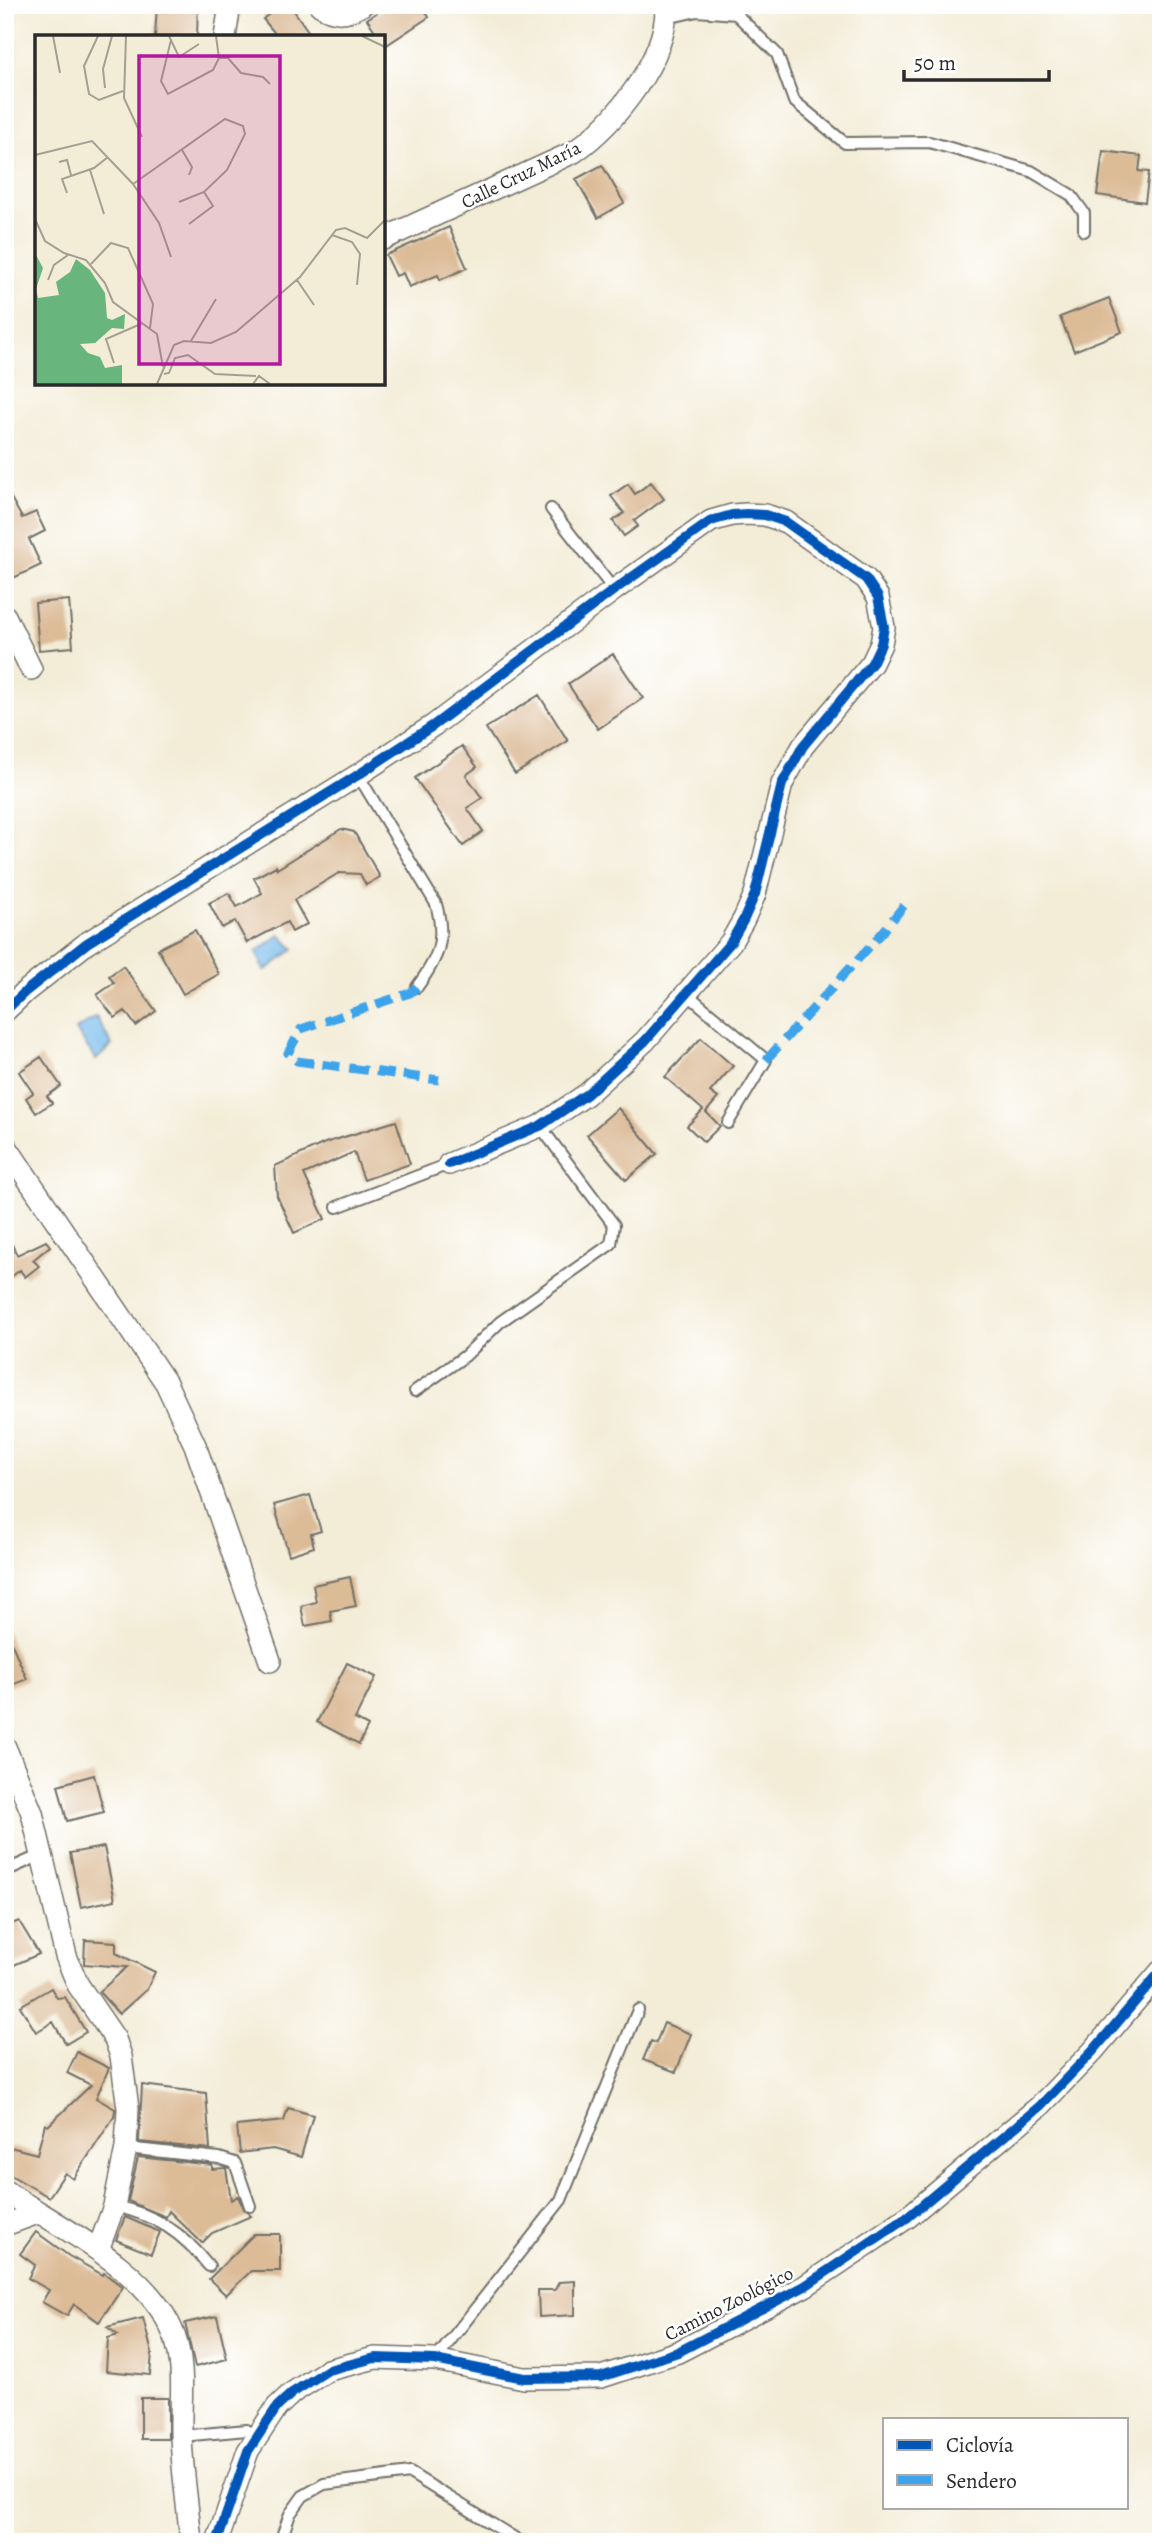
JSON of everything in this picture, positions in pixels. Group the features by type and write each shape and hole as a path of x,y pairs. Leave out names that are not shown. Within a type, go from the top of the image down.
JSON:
{"street":[{"path":"225,35 230,5"},
{"path":"320,5 336,13 351,11 362,5"},
{"name":"Calle Cruz María","path":"385,238 573,152 593,138 612,118 641,77 662,39 666,12"},
{"path":"5,1011 87,943 434,725 711,521 732,515 765,515 786,522 866,579 878,597 884,627 881,644 872,663 803,746 782,784 755,894 744,919 731,942 645,1041 587,1094 540,1126 449,1164"},
{"path":"5,616 31,669"},
{"path":"5,1144 166,1383 195,1445 270,1661"},
{"path":"5,1747 32,1813 66,1956 78,1985 100,2020 116,2039 121,2056 128,2108 125,2148 114,2206 98,2250"},
{"name":"Camino Zoológico","path":"217,2542 248,2451 277,2407 292,2393 328,2370 375,2358 435,2360 524,2378 601,2377 678,2352 805,2286 908,2217 1040,2106 1093,2051 1161,1971"},
{"path":"5,2191 98,2250 124,2270 152,2299 173,2333 182,2363 181,2436 191,2542"},
{"path":"5,2225 38,2213"}],"lane":[{"path":"666,12 736,14 777,54 794,101 845,143 929,142 1031,172 1071,195 1084,214 1084,231"},
{"path":"551,509 614,590"},
{"path":"358,775 436,904 440,920 440,945 434,964 417,987"},
{"path":"687,994 766,1060 729,1123"},
{"path":"415,1391 465,1356 510,1315 611,1244 614,1225 540,1126"},
{"path":"337,1207 449,1164"},
{"path":"5,1871 41,1855"},
{"path":"435,2360 561,2200 638,2010"},
{"path":"125,2148 234,2162 250,2206"},
{"path":"114,2206 135,2211 181,2235 209,2266"},
{"path":"181,2436 247,2430"},
{"path":"280,2542 290,2514 303,2496 324,2484 410,2473 521,2542"}],"water":[{"path":"280,935 294,949 265,971 256,952"},
{"path":"96,1017 112,1045 96,1060 76,1030"}],"building":[{"path":"157,5 198,5 197,35 155,35"},
{"path":"264,5 290,5 311,35 276,35 263,19 270,13"},
{"path":"389,5 421,5 429,17 385,46 385,35 378,35 367,19"},
{"path":"1103,151 1141,156 1139,171 1149,172 1145,202 1097,195"},
{"path":"602,165 624,203 598,218 576,179"},
{"path":"449,227 467,268 440,280 438,275 409,287 403,273 396,276 386,255"},
{"path":"1109,298 1122,332 1074,351 1060,317"},
{"path":"651,482 664,499 634,521 638,526 624,536 613,521 624,513 611,496 628,484 635,494"},
{"path":"5,487 22,518 36,512 45,531 29,539 41,565 5,582"},
{"path":"69,600 73,647 39,650 35,603"},
{"path":"613,654 643,698 598,729 568,684"},
{"path":"539,695 568,741 515,774 486,728"},
{"path":"462,746 477,767 466,775 482,798 467,808 483,831 463,846 415,778"},
{"path":"341,829 354,832 380,877 366,885 360,874 339,873 294,900 307,924 292,932 287,922 247,943 235,921 222,928 209,903 229,893 237,907 262,893 254,878 276,866 277,869"},
{"path":"195,930 219,974 183,994 158,949"},
{"path":"123,966 156,1011 136,1026 125,1011 115,1018 97,995 114,983 109,976"},
{"path":"701,1038 733,1066 710,1092 718,1098 706,1112 720,1126 704,1142 687,1126 703,1110 665,1077"},
{"path":"41,1057 61,1086 47,1096 52,1103 36,1113 26,1098 33,1093 19,1072"},
{"path":"618,1108 657,1154 626,1180 587,1135"},
{"path":"396,1121 410,1164 364,1180 354,1152 304,1174 325,1219 294,1233 277,1196 275,1166 325,1143"},
{"path":"5,1230 17,1255 46,1241 50,1246 33,1260 39,1266 25,1277 20,1270 5,1282"},
{"path":"310,1495 321,1531 311,1534 314,1547 289,1555 274,1505"},
{"path":"350,1577 356,1606 330,1611 332,1621 305,1626 301,1606 316,1602 313,1585"},
{"path":"5,1628 27,1679 5,1688"},
{"path":"347,1663 376,1677 355,1719 368,1726 359,1744 317,1722"},
{"path":"94,1775 104,1812 67,1821 58,1785"},
{"path":"104,1847 115,1900 81,1907 70,1853"},
{"path":"19,1921 39,1954 5,1969 5,1927"},
{"path":"85,1940 116,1942 116,1953 155,1972 147,1989 119,2014 99,1992 127,1967 84,1964"},
{"path":"51,1988 57,1998 65,1997 86,2032 66,2044 53,2022 36,2032 20,2006"},
{"path":"664,2023 691,2034 676,2072 643,2060 651,2041 656,2043"},
{"path":"77,2052 109,2068 96,2098 115,2109 114,2117 73,2179 65,2173 49,2197 5,2172 5,2155 10,2147 37,2154 45,2124 48,2126 91,2085 67,2073"},
{"path":"142,2085 206,2093 210,2149 139,2142"},
{"path":"288,2108 313,2115 301,2157 273,2149 240,2153 237,2126 284,2121"},
{"path":"138,2157 212,2165 212,2169 226,2168 231,2200 238,2196 243,2209 251,2216 212,2233 202,2243 169,2211 166,2217 128,2201"},
{"path":"125,2217 160,2232 151,2254 116,2240"},
{"path":"36,2232 69,2256 103,2275 104,2273 123,2287 99,2322 74,2304 67,2316 42,2302 49,2290 28,2278 35,2265 20,2254"},
{"path":"254,2234 280,2234 280,2271 251,2271 226,2295 209,2279"},
{"path":"575,2281 575,2315 539,2317 538,2290 555,2290 559,2282"},
{"path":"217,2316 227,2359 195,2367 185,2323"},
{"path":"143,2318 152,2353 150,2375 106,2371 108,2338 118,2335 107,2327"},
{"path":"141,2398 168,2398 168,2439 141,2439"}],"marked path":[{"path":"766,1060 882,933 905,904"},
{"path":"417,987 410,993 301,1029 288,1053 297,1061 439,1080"}],"cycle path":[{"path":"5,1011 87,943 434,725 711,521 746,514 765,515 786,522 866,579 878,597 884,627 881,644 872,663 803,746 782,784 755,894 744,919 731,942 645,1041 587,1094 540,1126 449,1164"},
{"path":"217,2542 248,2451 277,2407 292,2393 328,2370 375,2358 435,2360 524,2378 601,2377 678,2352 805,2286 908,2217 1040,2106 1093,2051 1161,1971"}]}
